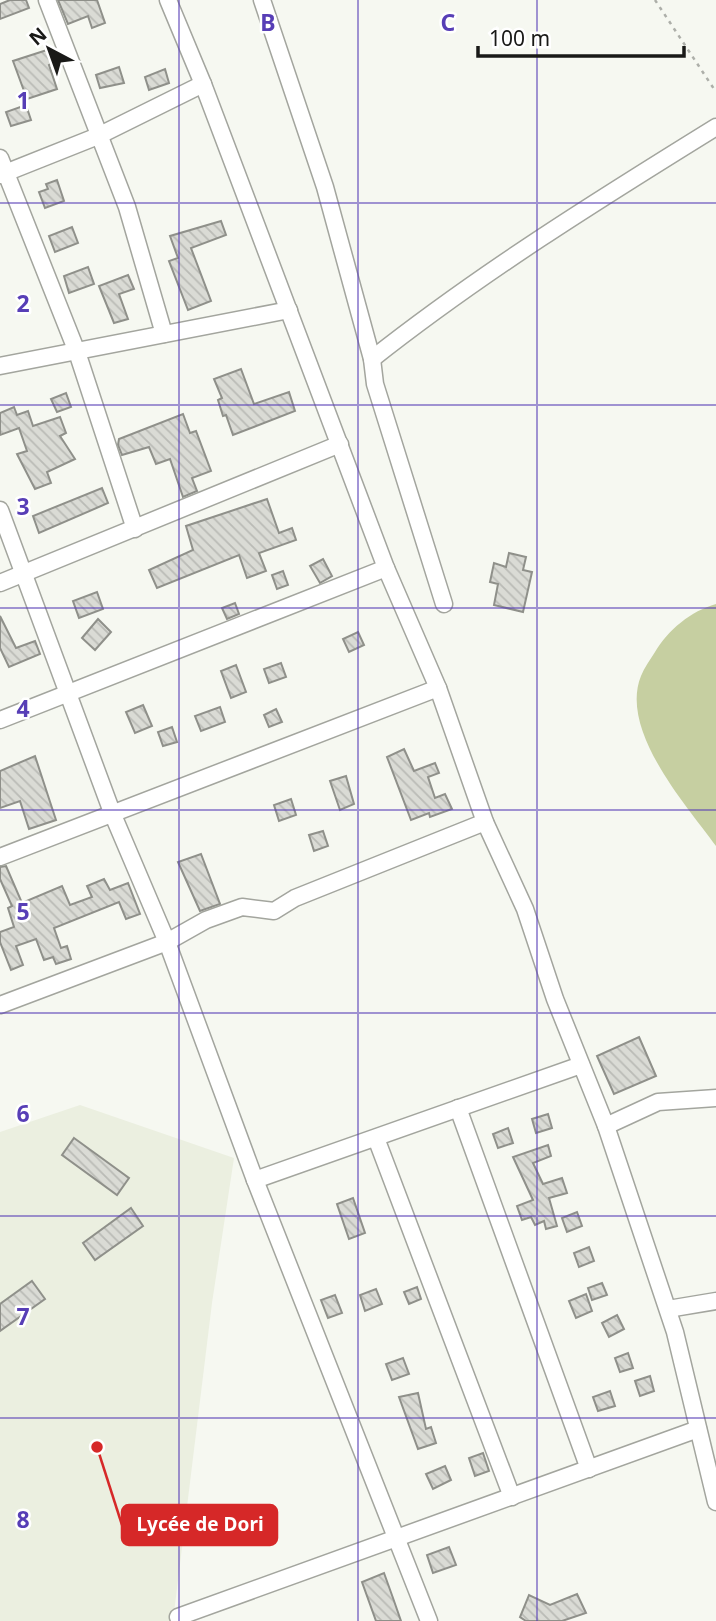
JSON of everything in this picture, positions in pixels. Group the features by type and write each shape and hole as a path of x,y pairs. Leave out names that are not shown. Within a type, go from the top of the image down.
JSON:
{"street":[{"path":"47,0 127,207 164,334"},
{"path":"168,0 203,84 386,568 438,688 485,822 525,909 606,1126 668,1309 716,1502"},
{"path":"262,0 325,187 372,359 375,384 444,604"},
{"path":"135,529 76,352 2,169 98,136 203,84"},
{"path":"372,359 444,302 556,227 716,127"},
{"path":"0,366 289,310"},
{"path":"0,583 340,443"},
{"path":"0,510 114,815 167,942 255,1180 429,1621"},
{"path":"0,720 386,568"},
{"path":"0,857 438,688"},
{"path":"0,1005 167,942 206,920 242,907 274,911 295,898 485,822"},
{"path":"255,1180 581,1065"},
{"path":"606,1126 658,1102 716,1098"},
{"path":"458,1108 589,1469"},
{"path":"376,1138 512,1497"},
{"path":"668,1309 716,1301"},
{"path":"175,1620 698,1429"}],"path":[{"path":"655,0 716,92"}],"shaded area":[{"path":"80,1105 234,1158 212,1303 173,1621 0,1621 0,1132"}],"green space":[{"path":"716,604 716,846 659,766 639,720 637,697 642,673 666,636 689,616"}],"building":[{"path":"10,0 26,0 29,8 0,19 0,4"},
{"path":"58,0 97,0 105,23 92,28 88,16 68,24"},
{"path":"50,49 55,62 49,65 57,89 27,99 13,61"},
{"path":"119,67 124,83 100,88 96,75"},
{"path":"165,69 169,83 149,90 145,77"},
{"path":"26,105 31,120 11,126 6,112"},
{"path":"57,180 64,201 45,208 39,192 48,189 46,184"},
{"path":"221,221 226,235 191,248 211,301 188,310 169,261 178,258 170,236"},
{"path":"72,227 78,243 55,252 49,236"},
{"path":"88,267 94,284 69,293 64,276"},
{"path":"128,275 134,289 119,294 128,319 114,323 99,286"},
{"path":"241,369 254,404 289,392 295,411 233,435 226,415 223,416 218,400 222,398 214,379"},
{"path":"66,393 71,407 57,412 51,399"},
{"path":"14,407 17,415 28,411 33,426 60,417 66,433 60,436 75,459 47,472 51,483 35,489 17,454 27,451 19,428 0,435 0,413"},
{"path":"183,414 190,433 196,431 211,471 192,478 197,491 183,497 170,459 156,464 149,447 122,455 118,445 119,439"},
{"path":"102,488 108,503 39,533 33,516"},
{"path":"267,499 279,533 292,528 296,540 259,553 266,571 247,578 239,555 157,588 149,570 193,550 186,526"},
{"path":"509,553 526,557 523,570 532,572 523,612 494,605 498,584 490,582 494,563 506,567"},
{"path":"323,559 332,576 320,583 310,566"},
{"path":"283,571 288,585 277,589 272,575"},
{"path":"97,592 103,609 79,618 73,601"},
{"path":"235,603 239,614 227,619 222,608"},
{"path":"0,616 16,648 35,641 40,654 9,667 0,648"},
{"path":"98,619 111,632 95,650 82,638"},
{"path":"358,632 364,645 349,652 343,639"},
{"path":"281,663 286,677 269,683 264,669"},
{"path":"236,665 246,692 231,698 221,671"},
{"path":"143,705 152,726 135,733 126,712"},
{"path":"220,707 225,722 201,731 195,716"},
{"path":"276,709 282,722 269,727 264,715"},
{"path":"172,727 177,742 163,746 158,732"},
{"path":"404,749 414,771 435,763 439,773 428,777 435,798 445,794 452,809 411,820 387,757"},
{"path":"35,756 56,820 29,829 20,801 0,808 0,771"},
{"path":"346,776 354,804 340,810 330,781"},
{"path":"291,799 296,815 279,821 274,805"},
{"path":"323,831 328,846 314,851 309,835"},
{"path":"201,854 220,904 200,911 178,862"},
{"path":"6,866 22,903 62,886 70,905 92,897 87,886 104,879 110,890 128,883 140,914 126,919 119,902 54,928 61,948 67,946 71,959 56,964 53,957 44,960 36,939 16,946 23,965 11,970 0,942 0,932 14,927 8,908 12,906 0,879 0,867"},
{"path":"639,1037 656,1076 614,1094 597,1056"},
{"path":"548,1114 552,1128 536,1133 532,1119"},
{"path":"508,1128 513,1143 498,1148 493,1134"},
{"path":"74,1138 129,1178 117,1195 62,1155"},
{"path":"548,1145 551,1156 533,1163 543,1184 562,1178 567,1193 549,1198 557,1226 546,1229 544,1221 535,1225 531,1217 522,1220 517,1206 533,1200 513,1157"},
{"path":"353,1198 365,1233 349,1239 337,1204"},
{"path":"131,1208 143,1226 95,1260 83,1243"},
{"path":"577,1212 582,1226 567,1232 562,1218"},
{"path":"589,1247 594,1261 579,1267 574,1253"},
{"path":"32,1281 45,1299 0,1331 0,1304"},
{"path":"602,1283 607,1295 592,1300 588,1288"},
{"path":"417,1287 421,1299 409,1304 404,1292"},
{"path":"376,1289 382,1304 365,1311 360,1295"},
{"path":"586,1294 592,1311 576,1318 569,1301"},
{"path":"335,1295 342,1313 328,1318 321,1300"},
{"path":"617,1315 624,1329 609,1337 602,1323"},
{"path":"628,1353 633,1368 620,1372 615,1358"},
{"path":"403,1358 409,1374 392,1380 386,1364"},
{"path":"650,1376 654,1391 640,1396 635,1381"},
{"path":"610,1391 615,1406 598,1411 593,1397"},
{"path":"418,1393 426,1429 431,1427 436,1443 418,1449 399,1397"},
{"path":"483,1453 489,1471 475,1476 469,1458"},
{"path":"445,1466 451,1480 433,1489 426,1474"},
{"path":"449,1547 456,1565 433,1573 427,1555"},
{"path":"384,1573 401,1621 376,1621 362,1582"},
{"path":"577,1594 586,1613 562,1621 526,1621 520,1617 529,1595 550,1605"}],"place":[{"name":"Lycée de Dori","path":"97,1447"}]}
